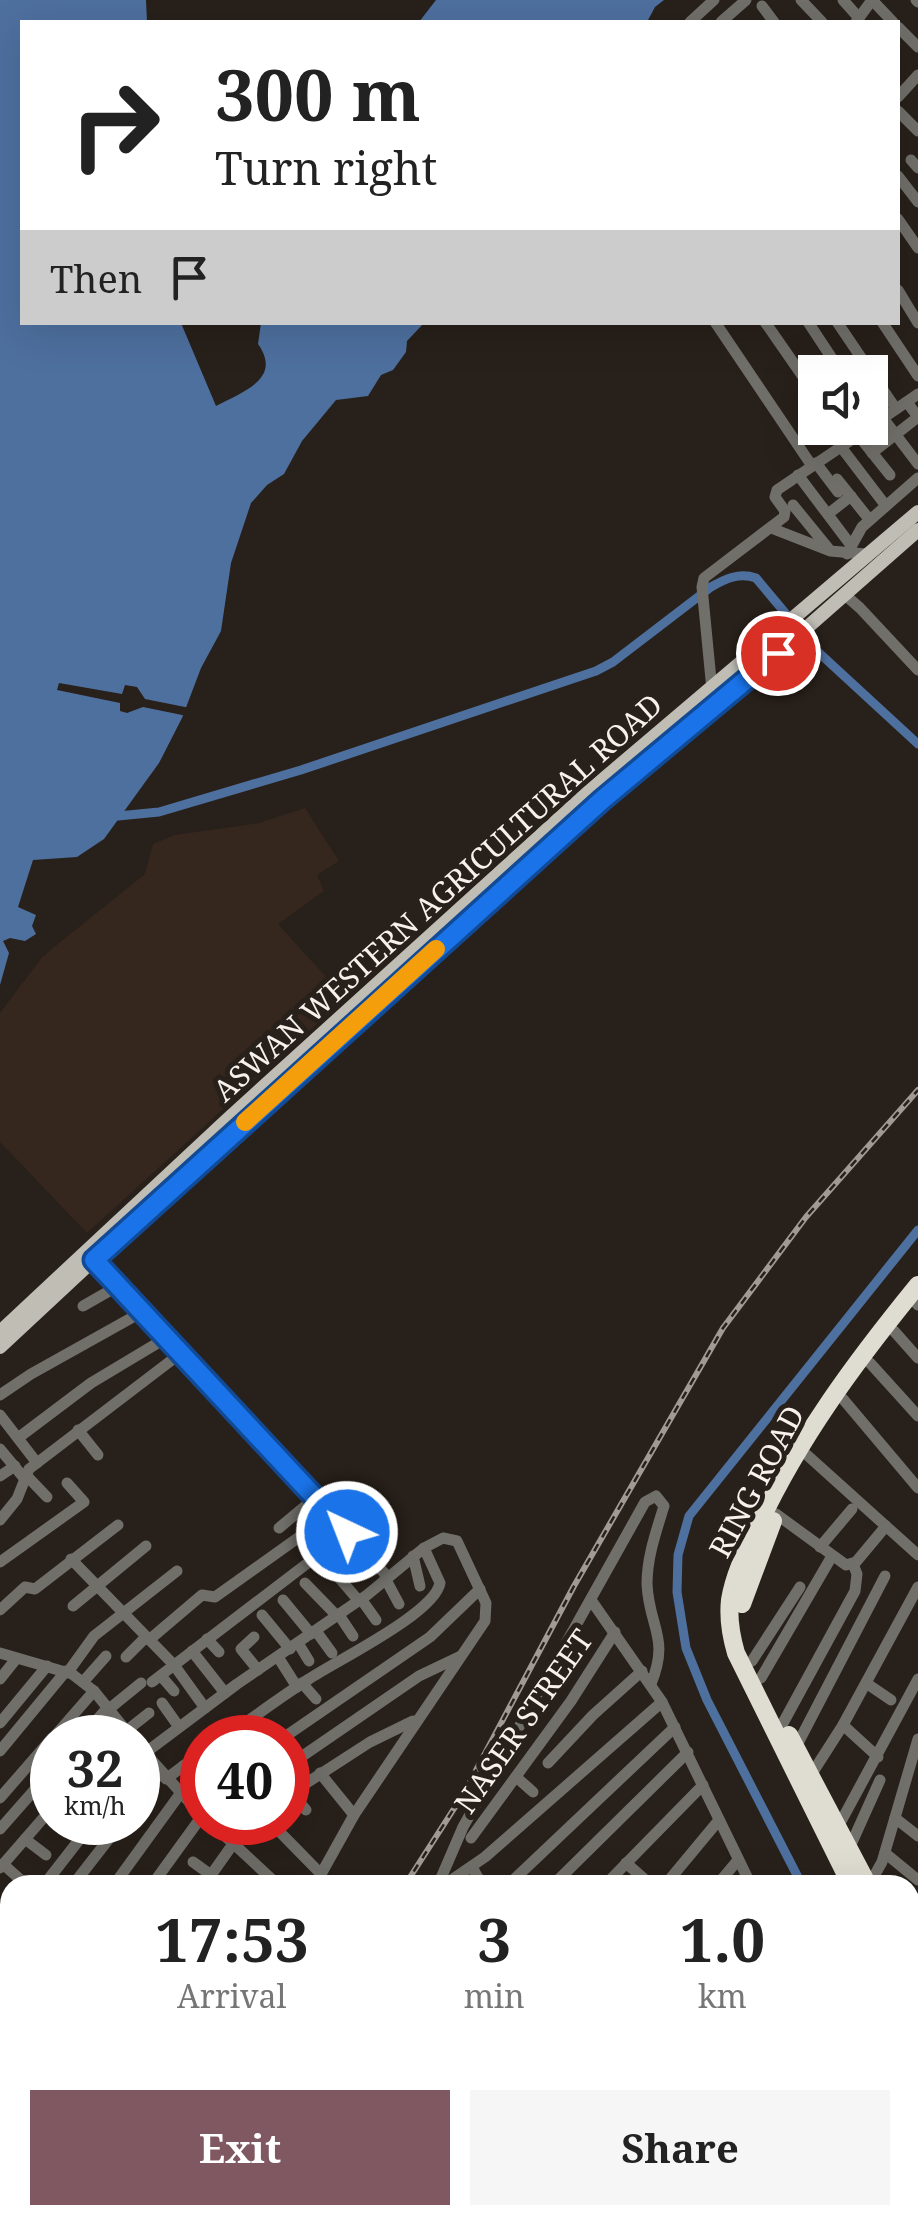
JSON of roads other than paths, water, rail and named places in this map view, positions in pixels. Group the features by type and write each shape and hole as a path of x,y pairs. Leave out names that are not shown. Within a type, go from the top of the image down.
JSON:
{"highway":[{"name":"RING ROAD","path":"863,1875 838,1827 818,1803 811,1775 756,1670 744,1640 741,1606 776,1514 807,1455 917,1298"},
{"name":"RING ROAD","path":"847,1875 818,1803 736,1653 730,1621 732,1589 747,1548 794,1456 826,1406 917,1298"}],"main road":[{"name":"ASWAN WESTERN AGRICULTURAL ROAD","path":"597,794 778,653 866,554 918,512"},
{"name":"ASWAN WESTERN AGRICULTURAL ROAD","path":"0,1332 90,1256 768,641 844,594 918,530"},
{"name":"ASWAN WESTERN AGRICULTURAL ROAD","path":"0,1347 90,1256"}],"street":[{"path":"692,20 714,0"},
{"path":"723,20 746,0"},
{"path":"801,0 820,20"},
{"path":"843,0 857,20 872,0 890,20"},
{"path":"762,6 772,20"},
{"path":"918,75 902,92 918,98"},
{"path":"900,179 918,202"},
{"path":"900,222 918,248"},
{"path":"900,293 918,322"},
{"path":"717,325 814,464 835,481 869,520"},
{"path":"767,325 798,370"},
{"path":"810,325 830,355"},
{"path":"839,325 918,416 875,450"},
{"path":"884,325 918,376"},
{"path":"888,433 895,434 915,455"},
{"path":"830,551 775,498 776,492 841,445"},
{"path":"835,481 854,465 860,445"},
{"path":"849,549 869,520 913,483 892,473 872,445"},
{"path":"854,465 886,506"},
{"path":"872,489 892,473"},
{"path":"798,475 849,549"},
{"path":"712,690 702,591 708,574 772,528 810,490"},
{"path":"828,514 848,498"},
{"path":"772,528 830,551 849,549 866,554"},
{"path":"844,594 918,670"},
{"path":"90,1256 347,1532 386,1577 399,1604"},
{"path":"83,1306 118,1286"},
{"path":"0,1396 31,1374 142,1312"},
{"path":"894,1331 918,1358"},
{"path":"18,1438 91,1383 166,1338"},
{"path":"0,1476 21,1473 37,1463 180,1353"},
{"path":"870,1362 918,1416"},
{"path":"843,1399 918,1488"},
{"path":"0,1414 37,1463"},
{"path":"78,1430 98,1455"},
{"path":"0,1449 46,1497"},
{"path":"807,1455 918,1555"},
{"path":"0,1520 17,1499 21,1473"},
{"path":"0,1562 84,1502 67,1483"},
{"path":"446,1875 644,1502 656,1496 664,1506 648,1564 648,1594 661,1650 650,1684"},
{"path":"279,1528 315,1498"},
{"path":"820,1547 852,1509"},
{"path":"776,1514 846,1566 854,1564 886,1526"},
{"path":"126,1658 202,1596 217,1596 330,1515"},
{"path":"0,1610 25,1587 36,1589 118,1525"},
{"path":"102,1715 174,1665 347,1532"},
{"path":"160,1742 225,1693 233,1679 278,1657 360,1600 418,1552 443,1538 457,1540 486,1602 485,1621 415,1720 320,1875"},
{"path":"73,1606 146,1546"},
{"path":"418,1552 420,1586"},
{"path":"262,1715 300,1685 396,1626 438,1592 439,1580 418,1552"},
{"path":"756,1670 832,1556"},
{"path":"72,1559 174,1665 206,1708"},
{"path":"783,1723 855,1590 858,1574 854,1564"},
{"path":"328,1566 376,1620"},
{"path":"0,1750 94,1636 177,1570"},
{"path":"796,1747 885,1576"},
{"path":"305,1583 338,1615 352,1636"},
{"path":"811,1775 914,1610 918,1586"},
{"path":"756,1670 800,1587"},
{"path":"310,1719 430,1637 480,1589"},
{"path":"283,1600 332,1653"},
{"path":"591,1600 662,1702 746,1875"},
{"path":"262,1615 309,1660"},
{"name":"NASER STREET","path":"467,1833 516,1777 571,1701 614,1632"},
{"path":"207,1638 218,1652"},
{"path":"254,1638 242,1649 258,1670"},
{"path":"192,1651 225,1693"},
{"path":"0,1653 67,1671 94,1691 114,1715"},
{"path":"310,1751 419,1676 462,1655"},
{"path":"84,1682 106,1656"},
{"path":"278,1657 316,1699"},
{"path":"0,1679 16,1659"},
{"path":"0,1723 47,1666"},
{"path":"548,1763 642,1671"},
{"path":"838,1827 918,1679"},
{"path":"151,1680 174,1692"},
{"path":"866,1683 891,1700"},
{"path":"73,1715 94,1691"},
{"path":"458,1875 662,1702"},
{"path":"162,1703 179,1728"},
{"path":"310,1780 370,1742 415,1720"},
{"path":"843,1725 878,1757"},
{"path":"519,1875 675,1726"},
{"path":"873,1875 884,1852 918,1739"},
{"path":"563,1875 688,1752"},
{"path":"0,1798 30,1764"},
{"path":"160,1779 180,1769"},
{"path":"121,1875 180,1794 160,1773"},
{"path":"320,1773 354,1815"},
{"path":"516,1777 533,1792"},
{"path":"849,1849 880,1780"},
{"path":"615,1875 703,1785"},
{"path":"904,1788 918,1799"},
{"path":"0,1830 30,1795"},
{"path":"894,1818 918,1836"},
{"path":"673,1875 719,1820"},
{"path":"2,1866 30,1833"},
{"path":"467,1833 485,1856"},
{"path":"24,1839 46,1855"},
{"path":"52,1875 75,1845"},
{"path":"81,1875 104,1845"},
{"path":"159,1875 181,1845"},
{"path":"211,1875 228,1845"},
{"path":"234,1845 267,1875"},
{"path":"289,1845 315,1875"},
{"path":"884,1852 912,1875"},
{"path":"725,1875 738,1860"},
{"path":"193,1862 204,1875"},
{"path":"626,1863 640,1875"},
{"path":"472,1867 476,1875"}],"water":[{"path":"0,0 146,0 147,20 20,20 20,325 182,325 216,406 263,375 266,366 258,344 261,325 422,325 407,341 406,352 393,370 381,375 368,396 336,400 302,441 284,474 251,503 231,563 221,631 159,763 104,839 77,857 33,860 18,907 36,915 32,926 36,934 25,941 3,941 9,953 0,985"},
{"path":"436,0 664,0 648,20 421,20"}],"waterway":[{"path":"118,816 159,812 301,770 596,671 711,587 738,576 756,578 817,651 918,744"},
{"path":"797,1875 707,1700 686,1648 677,1592 678,1555 689,1516 918,1230"}],"railway":[{"path":"411,1875 464,1793 574,1586 723,1328 806,1217 918,1090"}]}
